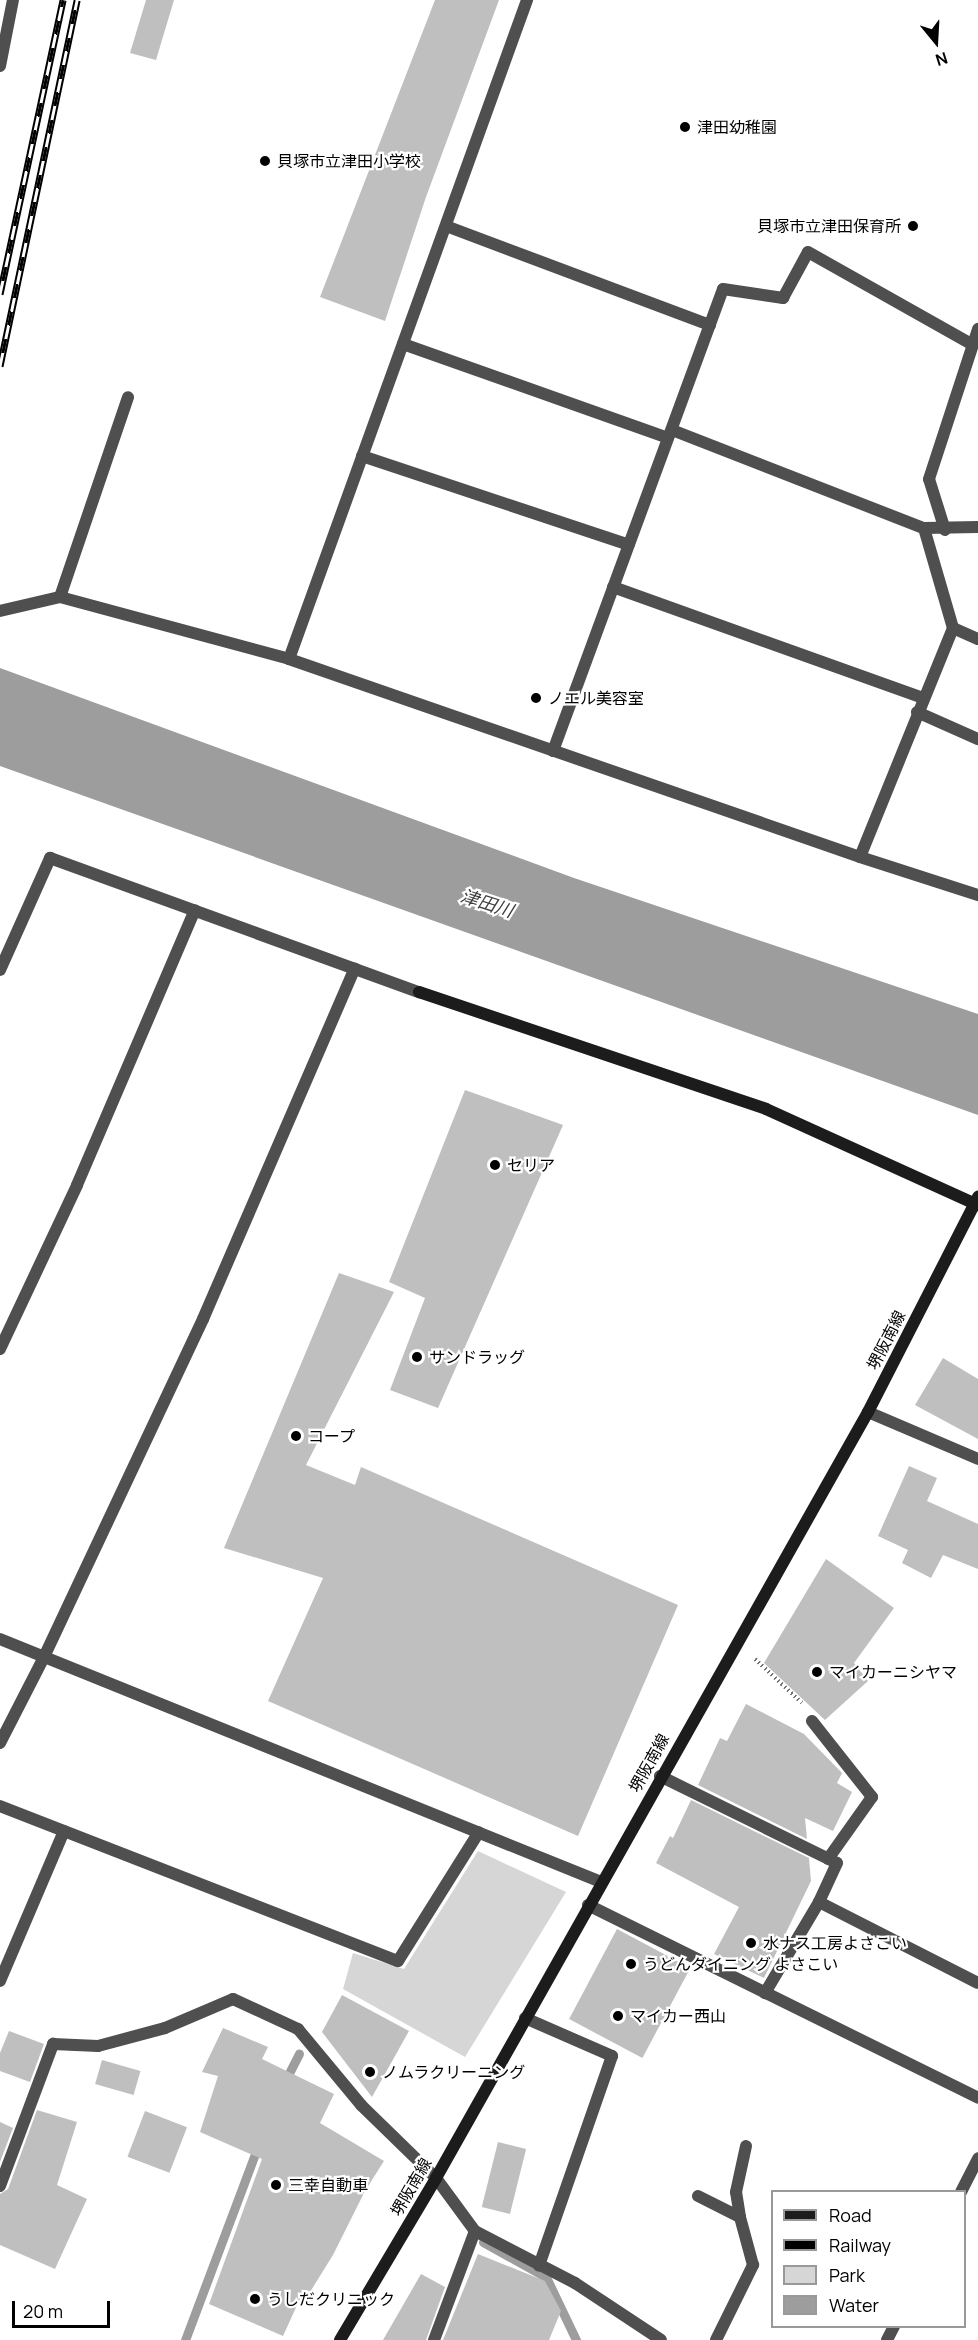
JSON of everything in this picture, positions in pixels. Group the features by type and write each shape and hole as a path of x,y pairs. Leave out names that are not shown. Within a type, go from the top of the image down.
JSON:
{"main road":[{"path":"419,992 766,1109 977,1202"},
{"name":"堺阪南線","path":"340,2340 436,2178 660,1776 868,1412 977,1202"}],"street":[{"path":"0,66 13,0"},
{"path":"289,659 527,0"},
{"path":"446,226 710,325"},
{"path":"553,751 723,289 783,298 808,252 973,345"},
{"path":"945,530 928,479 978,329"},
{"path":"403,344 670,434 924,528 945,530 978,527"},
{"path":"60,597 128,397"},
{"path":"362,456 629,545"},
{"path":"860,857 953,628 924,528"},
{"path":"613,587 923,698"},
{"path":"0,611 60,597 289,659 860,857 978,895"},
{"path":"953,628 978,639"},
{"path":"917,712 978,739"},
{"path":"0,970 50,858 419,992"},
{"path":"0,1349 77,1185 195,910"},
{"path":"0,1743 44,1657 203,1319 355,968"},
{"path":"868,1412 978,1459"},
{"path":"0,1639 601,1882"},
{"path":"812,1721 872,1797 828,1859"},
{"path":"660,1776 837,1863 819,1902 765,1993"},
{"path":"0,1806 398,1961 479,1832"},
{"path":"0,1981 64,1831"},
{"path":"819,1902 978,1983"},
{"path":"588,1905 978,2098"},
{"path":"0,2186 53,2044 98,2046 165,2028 233,1999 298,2029 361,2105 436,2178 475,2231 575,2283 661,2340"},
{"path":"525,2018 612,2056 539,2266"},
{"path":"716,2340 753,2265 736,2192 746,2146"},
{"path":"962,2190 978,2158"},
{"path":"698,2196 740,2217"},
{"path":"434,2340 475,2231"}],"path":[{"path":"736,1642 807,1707 812,1721"}],"green space":[{"path":"478,1851 566,1892 465,2057 343,1989 353,1953 404,1969"}],"water":[{"name":"津田川","path":"0,668 574,878 978,1014 978,1115 0,766"}],"building":[{"path":"146,0 174,0 156,60 130,53"},
{"path":"435,0 499,0 426,197 385,321 320,297"},
{"path":"465,1090 563,1125 438,1408 390,1390 425,1298 389,1282"},
{"name":"コープ","path":"339,1273 394,1292 306,1465 355,1485 361,1467 678,1605 578,1836 268,1701 323,1578 224,1548"},
{"path":"943,1358 978,1379 978,1439 915,1405"},
{"path":"909,1466 937,1478 927,1501 978,1524 978,1569 943,1555 931,1578 902,1563 908,1550 878,1536"},
{"path":"826,1559 894,1608 854,1663 868,1681 825,1720 764,1663"},
{"path":"746,1704 804,1734 842,1773 837,1783 852,1792 833,1831 805,1818 807,1839 698,1785 720,1738 727,1741"},
{"path":"691,1800 809,1858 811,1881 764,1978 714,1954 739,1907 656,1863 670,1836 673,1838"},
{"path":"617,1929 690,1968 642,2058 569,2019"},
{"path":"342,1995 409,2031 372,2097 322,2032"},
{"path":"223,2028 268,2047 262,2059 334,2094 320,2123 384,2161 365,2191 333,2255 310,2292 304,2290 283,2336 209,2304 262,2159 200,2132 218,2076 202,2072"},
{"path":"9,2031 44,2044 30,2082 0,2071 0,2053"},
{"path":"102,2060 140,2071 134,2095 95,2084"},
{"path":"37,2110 77,2122 57,2185 87,2199 55,2269 0,2245 0,2194 8,2189"},
{"path":"145,2111 187,2127 169,2173 127,2157"},
{"path":"0,2122 13,2128 0,2162"},
{"path":"498,2142 526,2149 510,2214 482,2207"},
{"path":"478,2254 545,2281 561,2311 549,2340 443,2340"},
{"path":"421,2274 445,2287 426,2340 383,2340"}],"waterway":[{"path":"284,2083 299,2054"},
{"path":"185,2340 258,2146"},
{"path":"483,2242 546,2277 576,2340"}],"railway":[{"path":"0,294 63,0"},
{"path":"0,366 77,0"}],"place":[{"name":"津田幼稚園","path":"685,127"},
{"name":"貝塚市立津田小学校","path":"265,161"},
{"name":"貝塚市立津田保育所","path":"913,226"},
{"name":"ノエル美容室","path":"536,698"},
{"name":"セリア","path":"495,1165"},
{"name":"サンドラッグ","path":"417,1357"},
{"name":"コープ","path":"296,1436"},
{"name":"マイカーニシヤマ","path":"817,1672"},
{"name":"水ナス工房よさこい","path":"751,1943"},
{"name":"うどんダイニング よさこい","path":"631,1964"},
{"name":"マイカー西山","path":"618,2016"},
{"name":"ノムラクリーニング","path":"370,2072"},
{"name":"三幸自動車","path":"276,2185"},
{"name":"うしだクリニック","path":"255,2299"}]}
